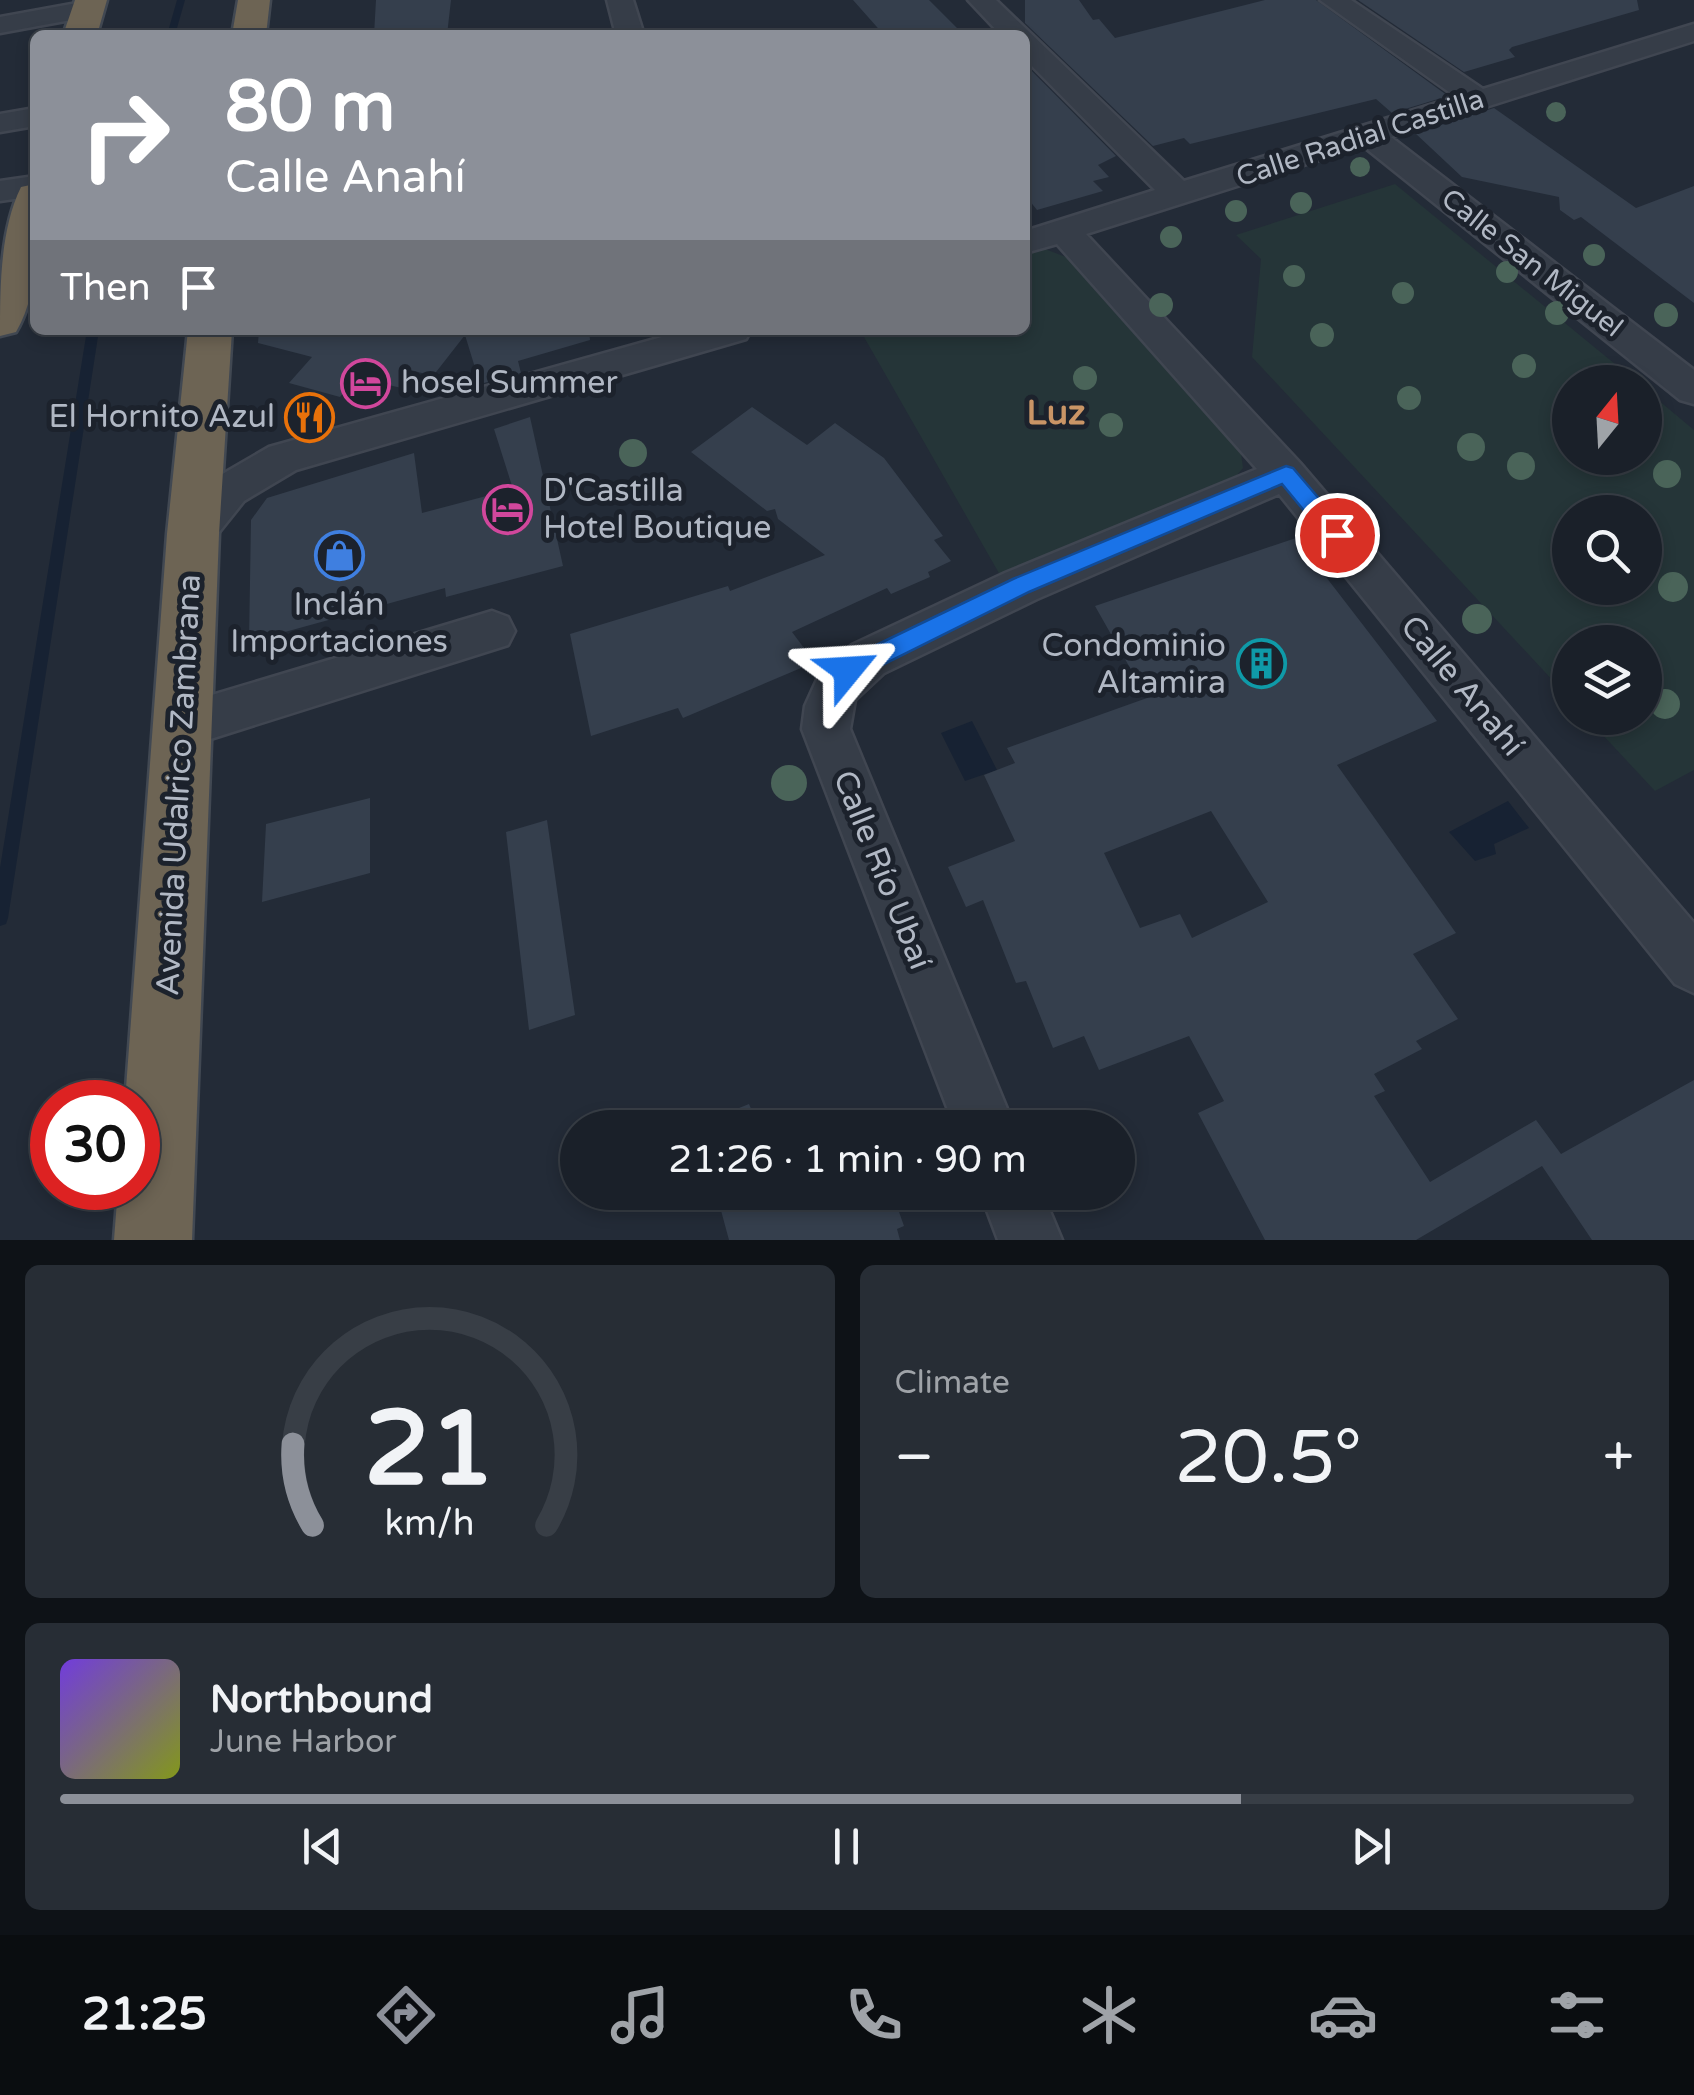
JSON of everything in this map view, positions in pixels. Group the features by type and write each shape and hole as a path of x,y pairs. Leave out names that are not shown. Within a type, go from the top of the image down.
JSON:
{"highway":[{"path":"250,30 254,0"},
{"path":"0,321 30,214"},
{"name":"Avenida Udalrico Zambrana","path":"153,1240 193,534 210,335"}],"street":[{"path":"620,0 629,30"},
{"path":"981,0 1012,30"},
{"path":"1333,0 1480,100"},
{"path":"0,25 86,15"},
{"name":"Calle Radial Castilla","path":"1045,237 1694,32"},
{"path":"1030,48 1179,195"},
{"path":"0,124 30,118"},
{"name":"Calle San Miguel","path":"1370,136 1689,381"},
{"path":"0,190 30,187"},
{"name":"Calle Anahí","path":"1045,237 1286,474 1694,964"},
{"path":"193,534 229,490 283,458 709,335"},
{"path":"201,440 236,456 283,458"},
{"name":"Calle Río Ubaí","path":"978,1110 826,729 828,706 836,685 848,670 868,659 1021,586 1286,474"},
{"path":"182,726 492,631"},
{"path":"1018,1210 1030,1240"}],"shaded area":[{"path":"1395,184 1616,365 1552,365 1552,475 1662,475 1662,403 1694,430 1694,770 1655,791 1603,735 1662,735 1662,625 1552,625 1552,680 1252,357 1261,259 1236,235"},
{"path":"1045,249 1071,259 1241,453 1243,468 1237,475 1000,575 863,335 1030,335 1030,252"}],"water":[{"path":"972,721 997,770 965,781 941,733"},
{"path":"1508,801 1529,828 1494,844 1496,854 1475,861 1449,832"}],"building":[{"path":"376,0 451,0 448,30 374,30"},
{"path":"853,0 929,0 959,30 880,30"},
{"path":"1025,0 1079,0 1093,20 1099,19 1115,38 1265,0 1316,0 1448,96 1392,113 1376,99 1190,144 1184,138 1153,146 1025,23"},
{"path":"1358,0 1637,0 1639,10 1512,47 1509,50 1515,57 1464,72"},
{"path":"1030,69 1116,156 1098,165 1109,177 1093,181 1103,191 1037,210 1030,201"},
{"path":"1494,108 1636,208 1694,186 1694,303 1581,217 1574,220 1560,210 1559,197 1462,177 1415,133"},
{"path":"259,335 465,335 433,376 403,368 406,389 371,381 363,390 349,386 340,397 289,383 312,357 258,343"},
{"path":"465,335 590,335 590,340 518,361 521,373 480,384"},
{"path":"752,407 807,445 835,423 884,458 943,536 934,540 951,561 928,572 930,577 891,594 887,588 792,632 807,652 801,668 683,718 678,708 591,736 570,634 728,586 730,591 825,555 778,519 775,509 767,511 691,452"},
{"name":"Inclán Importaciones","path":"530,417 563,566 446,597 445,588 249,642 251,520 267,498 414,453 422,513 513,489 494,429"},
{"path":"1296,538 1437,721 1337,765 1456,933 1413,954 1458,1019 1416,1041 1422,1049 1374,1074 1385,1091 1374,1096 1430,1182 1536,1120 1561,1154 1694,1080 1694,1240 1592,1240 1542,1166 1416,1240 1265,1240 1198,1113 1224,1101 1189,1036 1099,1070 1084,1036 1053,1048 1026,981 1016,983 983,900 966,907 948,867 1015,841 984,775 1015,763 1007,748 1147,698 1095,606","holes":["1211,811 1268,902 1192,938 1180,914 1140,928 1104,853"]},
{"path":"370,798 370,873 262,902 266,824"},
{"path":"547,820 575,1015 529,1030 506,832"},
{"path":"721,1210 898,1210 904,1226 897,1229 900,1240 729,1240"}],"waterway":[{"path":"172,30 181,0"},
{"path":"0,918 92,335"}],"place":[{"name":"hosel Summer","path":"366,383"},
{"name":"El Hornito Azul","path":"310,417"},
{"name":"D'Castilla Hotel Boutique","path":"508,509"},
{"name":"Inclán Importaciones","path":"339,555"},
{"name":"Condominio Altamira","path":"1261,664"}],"district":[{"name":"Luz","path":"1056,413"}],"route":[{"path":"848,670 1021,586 1286,474 1337,535"}]}
